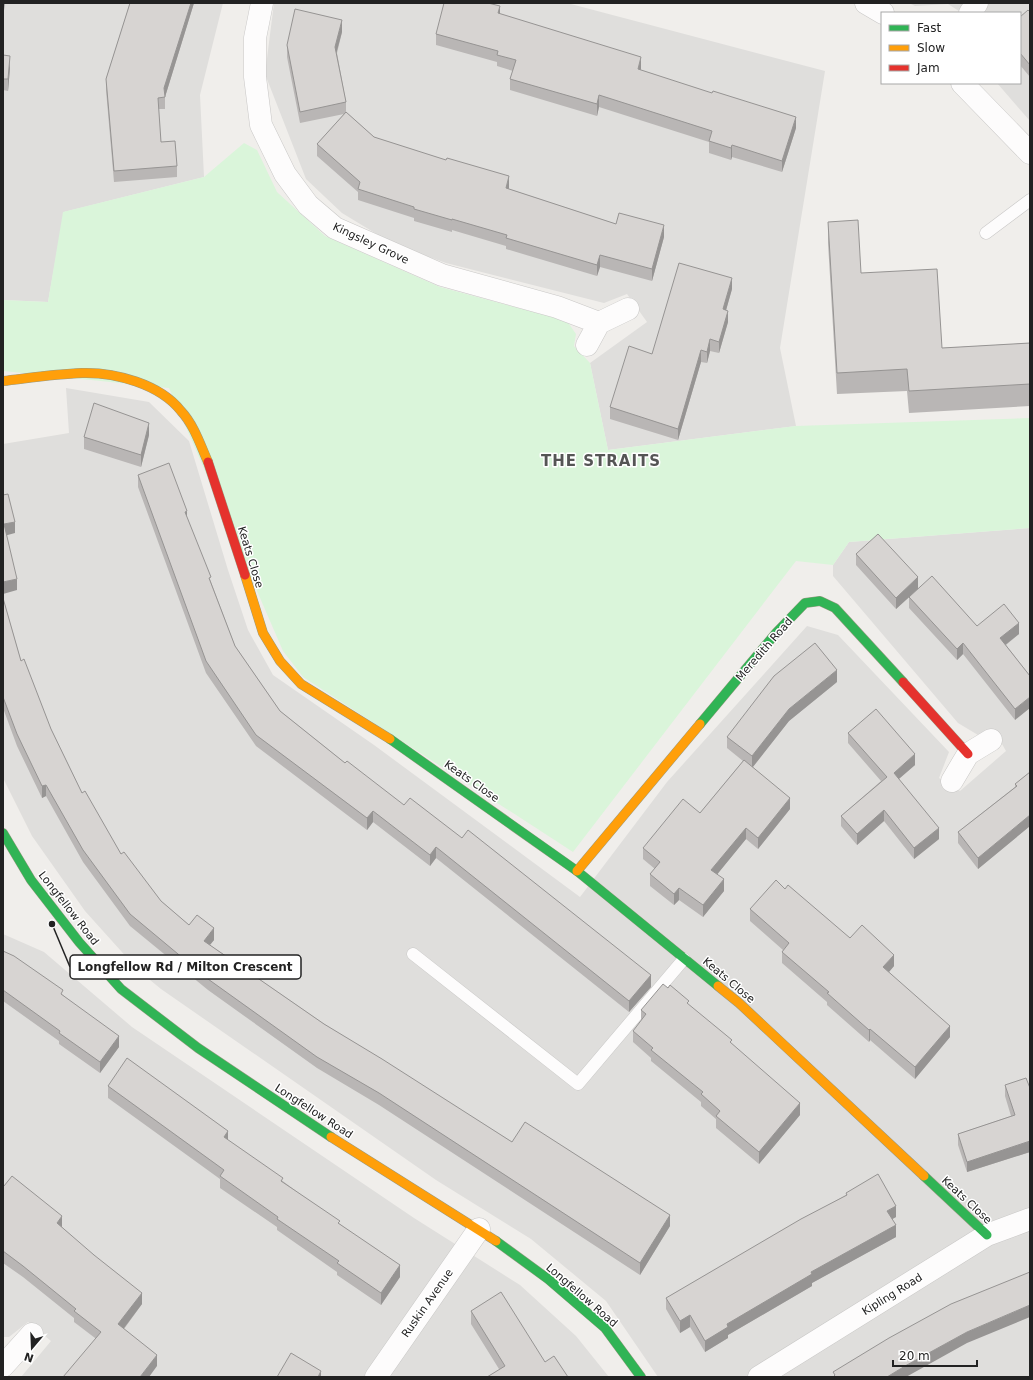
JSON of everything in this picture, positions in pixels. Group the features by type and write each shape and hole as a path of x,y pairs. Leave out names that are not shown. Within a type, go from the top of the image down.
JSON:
{"street":[{"name":"Kingsley Grove","path":"262,3 256,38 254,77 261,125 286,174 308,205 335,228 442,275 557,307 599,323"},
{"path":"866,3 881,12"},
{"path":"971,12 977,3"},
{"path":"963,84 1030,153"},
{"path":"587,346 599,323 628,308"},
{"name":"Keats Close","path":"3,381 83,373 136,382 169,399 181,410 192,426 212,471 263,633 280,661 301,684 406,749 577,871 739,1003 987,1235"},
{"name":"Meredith Road","path":"577,871 776,632 805,603 820,601 835,608 968,754"},
{"path":"952,781 968,754 991,740"},
{"name":"Longfellow Road","path":"3,833 31,880 79,942 121,989 198,1048 331,1137 506,1247 605,1328 641,1377"},
{"name":"Kipling Road","path":"759,1377 987,1235 1030,1219"},
{"name":"Ruskin Avenue","path":"376,1377 479,1229"},
{"path":"3,1366 32,1334"}],"lane":[{"path":"986,233 1030,200"},
{"path":"413,954 578,1084 684,959"}],"shaded area":[{"path":"3,3 223,3 200,95 204,177 64,212 48,302 3,300"},
{"path":"274,3 567,3 825,71 780,348 796,426 608,450 590,363 647,322 627,294 604,303 446,263 393,244 342,213 306,179 265,74"},
{"path":"909,3 1030,3 1030,121 998,84 1021,84 1021,12 960,12 948,4 915,6"},
{"path":"66,388 149,402 189,441 228,570 248,630 273,675 374,745 580,897 667,782 807,626 838,635 949,752 939,778 960,791 1006,751 994,730 978,735 958,723 833,576 833,565 849,542 1030,528 1030,1377 658,1377 606,1301 531,1239 436,1180 161,989 139,971 85,911 32,836 3,778 3,444 69,433"},
{"path":"3,934 44,952 132,1027 414,1218 520,1285 576,1336 609,1377 21,1377 51,1341 28,1322 9,1337 3,1337"}],"green space":[{"path":"244,143 257,150 277,192 325,236 440,287 567,321 576,334 574,346 590,363 608,450 796,426 1030,418 1030,528 849,542 833,565 796,561 573,852 303,677 283,651 169,388 3,371 3,300 48,302 63,212 204,177"}],"building":[{"path":"130,3 191,3 164,88 165,97 158,98 161,142 175,141 177,166 114,171 106,79"},
{"path":"444,3 488,3 500,6 498,13 641,57 638,69 712,93 713,91 796,117 782,161 732,145 731,148 709,141 712,131 599,95 597,104 510,79 516,60 497,55 498,51 436,34"},
{"path":"295,9 342,20 335,47 346,102 300,112 287,45"},
{"path":"1028,10 1030,12 1030,65 1021,54 1021,16"},
{"path":"3,55 10,56 8,79 3,79"},
{"path":"346,112 374,137 446,160 447,158 509,176 506,188 616,224 619,213 664,225 652,269 600,255 597,265 506,238 507,235 414,209 414,207 358,189 360,182 317,144"},
{"path":"858,220 861,273 937,269 942,348 1030,343 1030,384 909,391 907,369 837,373 828,222"},
{"path":"679,263 732,278 723,309 728,311 719,342 710,339 707,352 701,350 678,429 610,407 629,346 652,354"},
{"path":"94,403 149,423 141,455 84,437"},
{"path":"169,463 187,511 185,512 211,577 209,578 235,646 280,711 345,763 347,761 404,805 410,798 462,838 468,830 651,975 629,1001 436,847 430,855 373,811 367,818 256,735 206,661 138,475"},
{"path":"8,494 15,522 4,524 17,579 3,582 3,495"},
{"path":"878,534 918,577 896,598 856,554"},
{"path":"932,576 977,626 1004,604 1019,623 1000,638 1030,676 1030,697 1015,709 963,643 957,649 909,597"},
{"path":"3,598 21,661 24,659 51,729 82,793 85,791 121,854 124,852 161,901 189,925 197,915 214,928 204,941 324,1024 512,1142 525,1122 670,1215 640,1263 379,1093 317,1057 208,979 130,914 83,850 46,785 42,786 17,734 3,697"},
{"path":"815,643 837,670 789,709 752,756 727,737 774,676"},
{"path":"876,709 915,754 894,773 939,828 914,848 884,810 857,834 841,816 887,777 848,733"},
{"path":"744,760 790,798 758,838 746,828 711,870 724,879 703,905 679,888 674,894 650,874 660,862 643,848 683,799 700,813"},
{"path":"1030,772 1030,815 978,858 958,832 1017,786 1015,784"},
{"path":"776,880 785,889 788,885 850,938 862,925 894,955 883,967 950,1026 915,1067 870,1029 869,1030 827,993 829,992 782,952 789,943 750,909"},
{"path":"3,951 14,956 63,990 61,994 119,1036 100,1062 3,990"},
{"path":"663,984 668,988 670,985 689,1001 687,1003 732,1040 730,1042 800,1103 759,1152 716,1116 720,1111 701,1094 703,1092 651,1050 653,1048 633,1031 646,1014 641,1010"},
{"path":"127,1058 228,1131 224,1137 283,1178 281,1181 340,1221 338,1223 400,1265 381,1293 337,1263 339,1261 277,1219 278,1217 220,1176 224,1170 108,1086"},
{"path":"1026,1078 1030,1088 1030,1141 967,1162 958,1134 1015,1115 1005,1085"},
{"path":"878,1174 896,1206 887,1211 896,1225 811,1272 812,1274 727,1324 728,1327 705,1341 690,1315 680,1321 666,1298 801,1219 847,1195 846,1193"},
{"path":"12,1176 62,1216 57,1223 142,1293 118,1324 157,1355 140,1377 63,1377 101,1332 74,1311 76,1309 3,1251 3,1185 4,1186"},
{"path":"1030,1272 1030,1305 967,1332 887,1377 833,1377 835,1375 833,1372 889,1338 951,1304"},
{"path":"501,1292 545,1362 554,1356 568,1377 487,1377 505,1366 471,1311"},
{"path":"291,1353 321,1371 318,1377 277,1377"}],"traffic: fast":[{"path":"700,724 776,633 805,603 820,601 835,608 903,682"},
{"path":"390,739 577,871 718,986"},
{"path":"3,833 31,880 79,942 121,989 198,1048 331,1137"},
{"path":"924,1176 987,1235"},
{"path":"496,1241 548,1279 605,1328 641,1377"}],"traffic: slow":[{"path":"3,381 52,375 95,373 122,377 149,387 172,402 186,416 208,462"},
{"path":"245,575 263,633 280,661 301,684 390,739"},
{"path":"577,871 700,724"},
{"path":"718,986 739,1003 924,1176"},
{"path":"331,1137 496,1241"}],"traffic: jam":[{"path":"208,462 245,575"},
{"path":"903,682 968,754"}],"place":[{"name":"Longfellow Rd / Milton Crescent","path":"52,924"}],"district":[{"name":"THE STRAITS","path":"601,461"}]}
